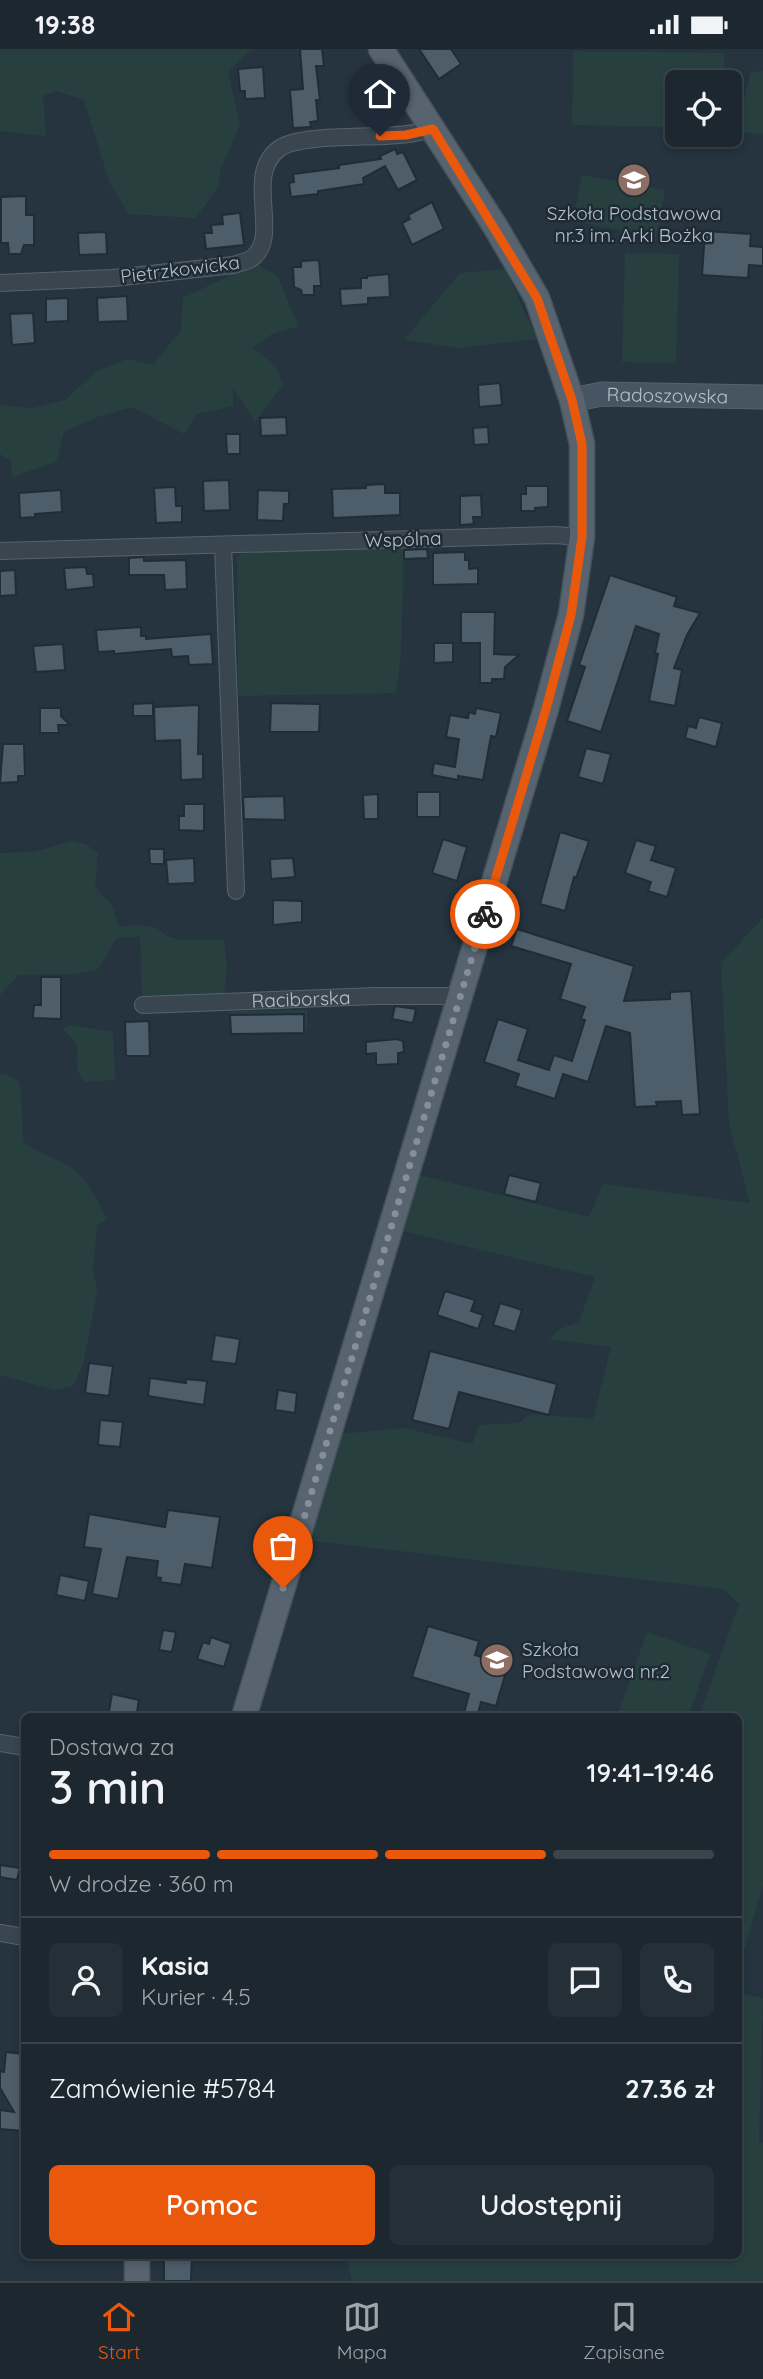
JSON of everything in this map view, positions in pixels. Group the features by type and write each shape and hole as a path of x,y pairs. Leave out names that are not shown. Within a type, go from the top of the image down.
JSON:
{"main road":[{"path":"245,1713 550,695 571,615 582,537 582,444 572,400 537,298 381,49"},
{"path":"137,2259 137,2281"}],"street":[{"name":"Pietrzkowicka","path":"0,283 113,278 234,265 251,260 262,245 262,181 267,160 281,147 301,141 406,135 433,129"},
{"name":"Radoszowska","path":"572,400 602,394 763,397"},
{"name":"Wspólna","path":"0,551 554,535 582,537"},
{"path":"223,545 236,891"},
{"name":"Raciborska","path":"142,1005 376,996 460,996"},
{"path":"0,1742 21,1746"},
{"path":"0,1933 21,1936"}],"green space":[{"path":"0,49 251,49 228,72 240,124 221,169 217,189 195,218 129,214 110,184 84,100 57,91 43,96 46,136 0,131"},
{"path":"573,51 724,53 724,70 665,70 665,127 572,125"},
{"path":"763,71 763,134 742,132 742,108 751,72"},
{"path":"582,175 665,190 656,237 573,221"},
{"path":"625,253 679,254 676,363 622,362"},
{"path":"256,263 278,277 298,326 272,334 253,348 276,366 283,385 255,422 233,388 233,406 197,414 184,434 132,407 100,416 64,432 56,462 12,477 11,461 0,454 0,405 33,408 65,400 97,371 127,359 153,365 181,330 183,298"},
{"path":"505,269 537,339 459,348 404,340 460,273"},
{"path":"404,546 401,655 396,693 238,696 237,557 248,549"},
{"path":"72,841 87,845 98,853 95,884 112,905 119,927 155,927 169,937 181,940 224,940 227,967 224,994 142,996 140,936 117,938 98,969 76,974 18,975 0,995 0,853 33,852"},
{"path":"763,918 763,1885 742,1958 742,1713 700,1713 739,1604 723,1589 297,1539 328,1435 404,1428 472,1444 479,1425 519,1423 529,1414 593,1419 611,1347 549,1339 560,1329 579,1322 595,1277 390,1228 407,1172 589,1217 603,1184 750,1203 729,1123 721,963"},
{"path":"307,1010 307,1030 231,1031 231,1011"},
{"path":"70,1025 113,1032 115,1080 84,1082 77,1064 77,1046 63,1029"},
{"path":"0,1074 18,1081 23,1141 35,1150 67,1165 82,1177 107,1220 97,1225 93,1272 97,1289 83,1364 73,1386 55,1390 0,1375"},
{"path":"647,1632 710,1654 689,1713 618,1713"},
{"path":"742,1994 763,1998 759,2141 763,2143 763,2281 352,2281 347,2259 742,2259"}],"building":[{"path":"300,49 322,49 324,66 316,66 320,100 316,100 318,121 310,122 311,127 293,128 290,90 303,89"},
{"path":"419,49 451,49 461,64 439,79"},
{"path":"263,67 265,98 245,99 245,91 240,91 238,69"},
{"path":"395,149 397,154 403,152 417,180 398,190 385,166 363,178 364,184 291,197 289,183 294,182 293,174 381,159 380,156"},
{"path":"26,196 26,215 34,215 34,245 24,245 21,254 9,254 8,243 1,243 1,197"},
{"path":"432,202 444,229 412,245 402,223 410,219 408,215"},
{"path":"240,213 244,245 206,249 204,233 212,233 211,225 223,224 222,215"},
{"path":"705,231 751,234 750,246 763,247 763,266 749,265 748,278 702,275"},
{"path":"106,232 107,254 79,255 78,233"},
{"path":"319,260 321,286 314,286 314,295 302,295 301,290 294,287 293,267 301,267 301,261"},
{"path":"389,274 390,297 368,298 368,304 341,306 340,289 361,288 361,278"},
{"path":"127,296 128,321 98,322 97,298"},
{"path":"68,298 68,321 46,322 46,299"},
{"path":"33,313 35,343 12,345 10,314"},
{"path":"500,383 502,405 479,407 478,385"},
{"path":"286,417 287,435 261,436 260,418"},
{"path":"488,427 489,444 474,445 473,428"},
{"path":"226,434 240,434 240,454 227,454"},
{"path":"229,480 230,510 204,511 203,481"},
{"path":"385,484 385,493 400,493 400,515 333,518 332,489 366,488 366,485"},
{"path":"526,486 548,486 548,507 521,511 521,494 526,494"},
{"path":"175,487 176,506 182,506 182,522 156,523 154,488"},
{"path":"61,490 62,512 20,518 19,493"},
{"path":"258,490 289,491 289,504 284,504 283,521 257,520"},
{"path":"481,495 482,517 473,517 474,524 460,525 460,496"},
{"path":"427,549 428,558 404,559 404,550"},
{"path":"465,552 469,569 478,568 478,584 433,585 433,553"},
{"path":"144,557 144,561 186,560 187,589 165,590 164,575 129,575 129,558"},
{"path":"86,567 87,574 93,574 94,587 66,590 64,568"},
{"path":"15,570 16,595 0,596 0,571"},
{"path":"610,575 677,597 674,606 700,613 687,635 674,668 682,670 675,706 649,701 659,634 636,626 601,732 567,721 585,667 579,665"},
{"path":"461,612 495,612 494,654 519,655 505,667 504,679 480,683 480,643 461,643"},
{"path":"141,627 141,636 146,636 146,639 211,634 213,664 189,665 188,656 172,657 171,649 114,654 114,651 98,652 96,630"},
{"path":"434,643 453,643 453,662 434,663"},
{"path":"63,644 65,670 36,672 33,646"},
{"path":"153,703 153,716 133,716 133,704"},
{"path":"271,703 320,704 319,732 270,732"},
{"path":"199,705 198,754 203,754 203,779 181,780 180,740 155,741 154,707"},
{"path":"40,708 61,708 61,716 70,725 58,725 59,733 40,733"},
{"path":"476,708 501,713 496,737 491,736 483,780 458,776 458,780 432,775 434,763 455,767 459,739 446,737 450,715 468,718 469,712 475,714"},
{"path":"699,717 722,723 716,747 685,738 688,726 696,728"},
{"path":"3,744 24,744 25,776 18,776 18,782 0,783"},
{"path":"586,748 611,754 603,784 578,777"},
{"path":"417,792 440,792 440,817 417,817"},
{"path":"378,794 378,819 364,819 363,795"},
{"path":"284,796 285,820 244,819 243,797"},
{"path":"184,804 204,804 204,831 179,830 179,816 184,816"},
{"path":"560,832 589,841 576,878 574,877 565,911 540,904"},
{"path":"443,839 467,847 457,881 432,873"},
{"path":"636,840 656,846 651,860 676,868 667,897 648,891 651,882 625,873"},
{"path":"149,849 164,849 164,864 150,864"},
{"path":"194,858 195,883 168,884 166,860"},
{"path":"293,858 295,877 271,879 270,859"},
{"path":"273,900 302,901 302,922 273,925"},
{"path":"517,929 634,966 624,1001 670,999 670,992 691,991 700,1114 682,1115 681,1101 656,1102 657,1106 635,1107 630,1033 606,1026 588,1082 563,1074 555,1099 515,1086 519,1074 484,1062 498,1019 528,1029 518,1060 549,1070 554,1055 572,1061 585,1020 581,1019 585,1007 560,999 571,964 511,946"},
{"path":"41,977 61,977 61,1019 33,1018 34,1005 41,1005"},
{"path":"395,1006 416,1009 413,1023 392,1019"},
{"path":"304,1014 304,1033 231,1034 230,1015"},
{"path":"149,1021 150,1056 126,1056 125,1022"},
{"path":"397,1039 403,1041 404,1052 398,1053 398,1064 376,1065 376,1053 366,1054 366,1042"},
{"path":"509,1175 541,1183 536,1202 504,1194"},
{"path":"445,1291 475,1300 471,1311 483,1315 478,1329 437,1315"},
{"path":"500,1303 522,1310 515,1332 493,1325"},
{"path":"215,1335 240,1339 236,1364 211,1361"},
{"path":"430,1351 557,1384 549,1415 459,1392 449,1429 412,1420"},
{"path":"89,1363 113,1366 109,1396 85,1393"},
{"path":"150,1378 186,1383 186,1379 207,1381 204,1405 148,1396"},
{"path":"278,1390 297,1393 295,1413 275,1410"},
{"path":"100,1420 123,1422 120,1447 98,1445"},
{"path":"168,1510 220,1517 212,1568 185,1564 181,1585 160,1582 161,1578 156,1577 158,1561 127,1557 118,1599 92,1594 101,1549 84,1547 89,1514 165,1527"},
{"path":"60,1575 89,1581 85,1601 56,1595"},
{"name":"Szkoła Podstawowa nr.2","path":"428,1626 479,1641 475,1655 508,1665 496,1706 481,1702 478,1713 464,1713 469,1694 412,1677"},
{"path":"163,1630 176,1632 172,1652 159,1650"},
{"path":"211,1637 231,1644 224,1667 197,1659 203,1642 209,1644"},
{"path":"112,1694 139,1700 137,1713 109,1713"},
{"path":"0,1865 20,1868 17,1880 0,1877"},
{"path":"6,2052 21,2054 21,2131 0,2129 0,2110 14,2112 0,2088 0,2071 4,2072"},
{"path":"164,2259 192,2259 191,2281 164,2281"}],"way so far":[{"path":"283,1588 485,914"}],"place":[{"name":"Szkoła Podstawowa nr.3 im. Arki Bożka","path":"634,180"},
{"name":"Szkoła Podstawowa nr.2","path":"497,1660"}],"route":[{"path":"380,136 406,135 433,129 537,298 572,400 582,444 582,537 571,615 485,914"}]}
